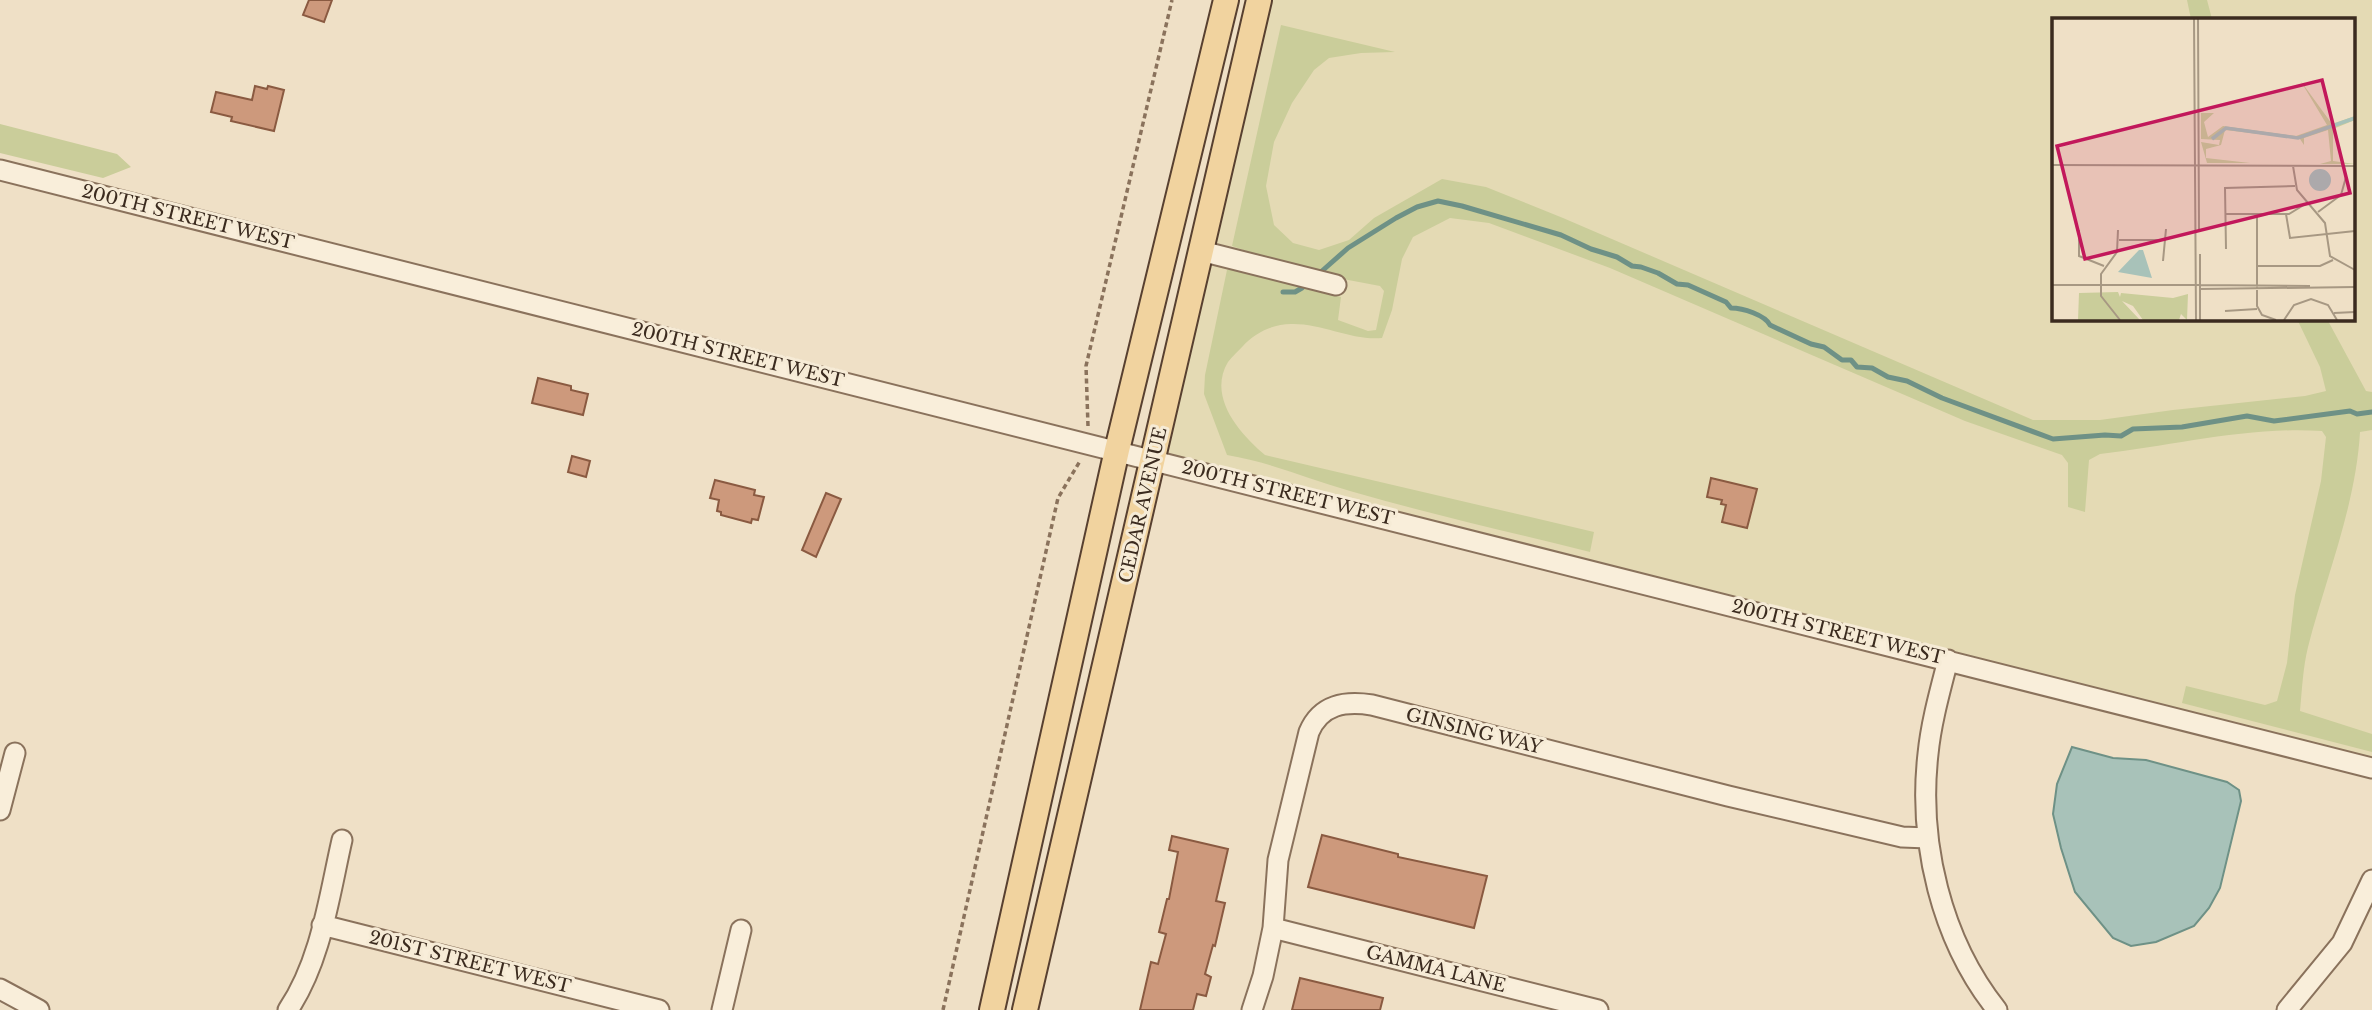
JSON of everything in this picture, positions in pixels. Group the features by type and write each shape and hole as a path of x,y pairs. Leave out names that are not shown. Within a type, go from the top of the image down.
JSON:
{"main road":[{"name":"CEDAR AVENUE","path":"992,1010 1117,450 1226,0"},
{"name":"CEDAR AVENUE","path":"1024,1010 1259,0"}],"street":[{"name":"200TH STREET WEST","path":"0,170 2372,768"},
{"path":"1201,251 1336,285"},
{"path":"1948,660 1928,753 1925,815 1935,880 1962,953 1988,1007"},
{"name":"GINSING WAY","path":"1252,1010 1263,976 1273,928 1278,860 1309,732 1314,720 1324,710 1345,704 1372,705 1902,838 1928,838"},
{"path":"0,810 15,752"},
{"path":"288,1010 305,978 322,925 342,840"},
{"path":"2287,1010 2342,943 2372,880"},
{"name":"201ST STREET WEST","path":"322,925 659,1010"},
{"name":"GAMMA LANE","path":"1273,928 1539,1003 1598,1010"},
{"path":"722,1010 741,930"},
{"path":"0,989 39,1010"}],"path":[{"path":"943,1010 1058,498 1077,468 1088,443 1086,366 1172,0"}],"shaded area":[{"path":"1271,0 2372,0 2372,768 1154,459"}],"green space":[{"path":"2187,0 2207,0 2212,18 2191,18"},
{"path":"1281,25 1395,52 1329,58 1314,70 1292,103 1274,142 1266,186 1274,225 1293,243 1319,250 1349,240 1374,218 1442,179 1486,187 2033,420 2100,420 2305,396 2326,391 2320,367 2297,320 2328,320 2366,391 2372,392 2372,430 2360,432 2347,514 2306,655 2300,711 2372,734 2372,752 2182,703 2186,686 2265,705 2277,701 2287,663 2295,595 2321,481 2326,437 2322,431 2266,431 2100,454 2089,460 2085,512 2068,507 2068,463 2062,455 1965,421 1610,268 1489,223 1450,218 1413,237 1402,259 1392,310 1382,338 1360,337 1302,324 1284,324 1264,330 1247,341 1228,362 1221,388 1229,414 1246,437 1265,455 1594,532 1590,552 1350,491 1227,455 1204,394 1205,375 1227,270 1233,269 1341,297 1338,320 1368,331 1376,330 1384,291 1380,286 1306,272 1232,246"},
{"path":"0,124 117,154 131,167 103,178 0,153"}],"water":[{"path":"2072,747 2113,758 2146,760 2227,782 2239,790 2241,801 2220,888 2209,908 2194,926 2156,942 2131,946 2113,938 2075,892 2053,814 2057,784"}],"building":[{"path":"309,0 332,0 324,22 303,15"},
{"path":"255,86 284,90 274,131 231,121 232,117 211,112 216,92 252,100"},
{"path":"538,378 571,386 571,390 588,394 583,415 532,403"},
{"path":"572,456 590,461 586,477 568,472"},
{"path":"1711,478 1757,489 1747,528 1722,522 1726,505 1721,504 1722,500 1707,497"},
{"path":"715,480 755,490 754,495 764,497 758,520 752,519 751,523 721,515 721,512 717,511 719,500 710,498"},
{"path":"826,493 841,499 816,557 802,550"},
{"path":"1322,835 1398,854 1398,857 1487,876 1474,928 1308,887"},
{"path":"1172,836 1228,849 1216,901 1225,903 1205,974 1211,977 1206,996 1197,994 1193,1010 1140,1010 1151,962 1158,964 1166,934 1159,932 1169,899 1178,852 1169,850"},
{"path":"1300,978 1383,998 1380,1010 1292,1010"}],"waterway":[{"path":"1322,271 1348,248 1396,218 1417,207 1438,201 1561,235 1617,257 1632,266 1658,273 1677,284 1688,285 1726,302 1731,308 1753,313 1770,325 1811,344 1824,347 1842,360 1851,360 1857,367 1872,368 1888,377 1907,381 1942,398 2053,439 2121,436 2133,429 2182,427 2247,416 2274,421 2350,411 2357,414 2372,412"},
{"path":"1283,292 1295,292 1302,288"}]}
